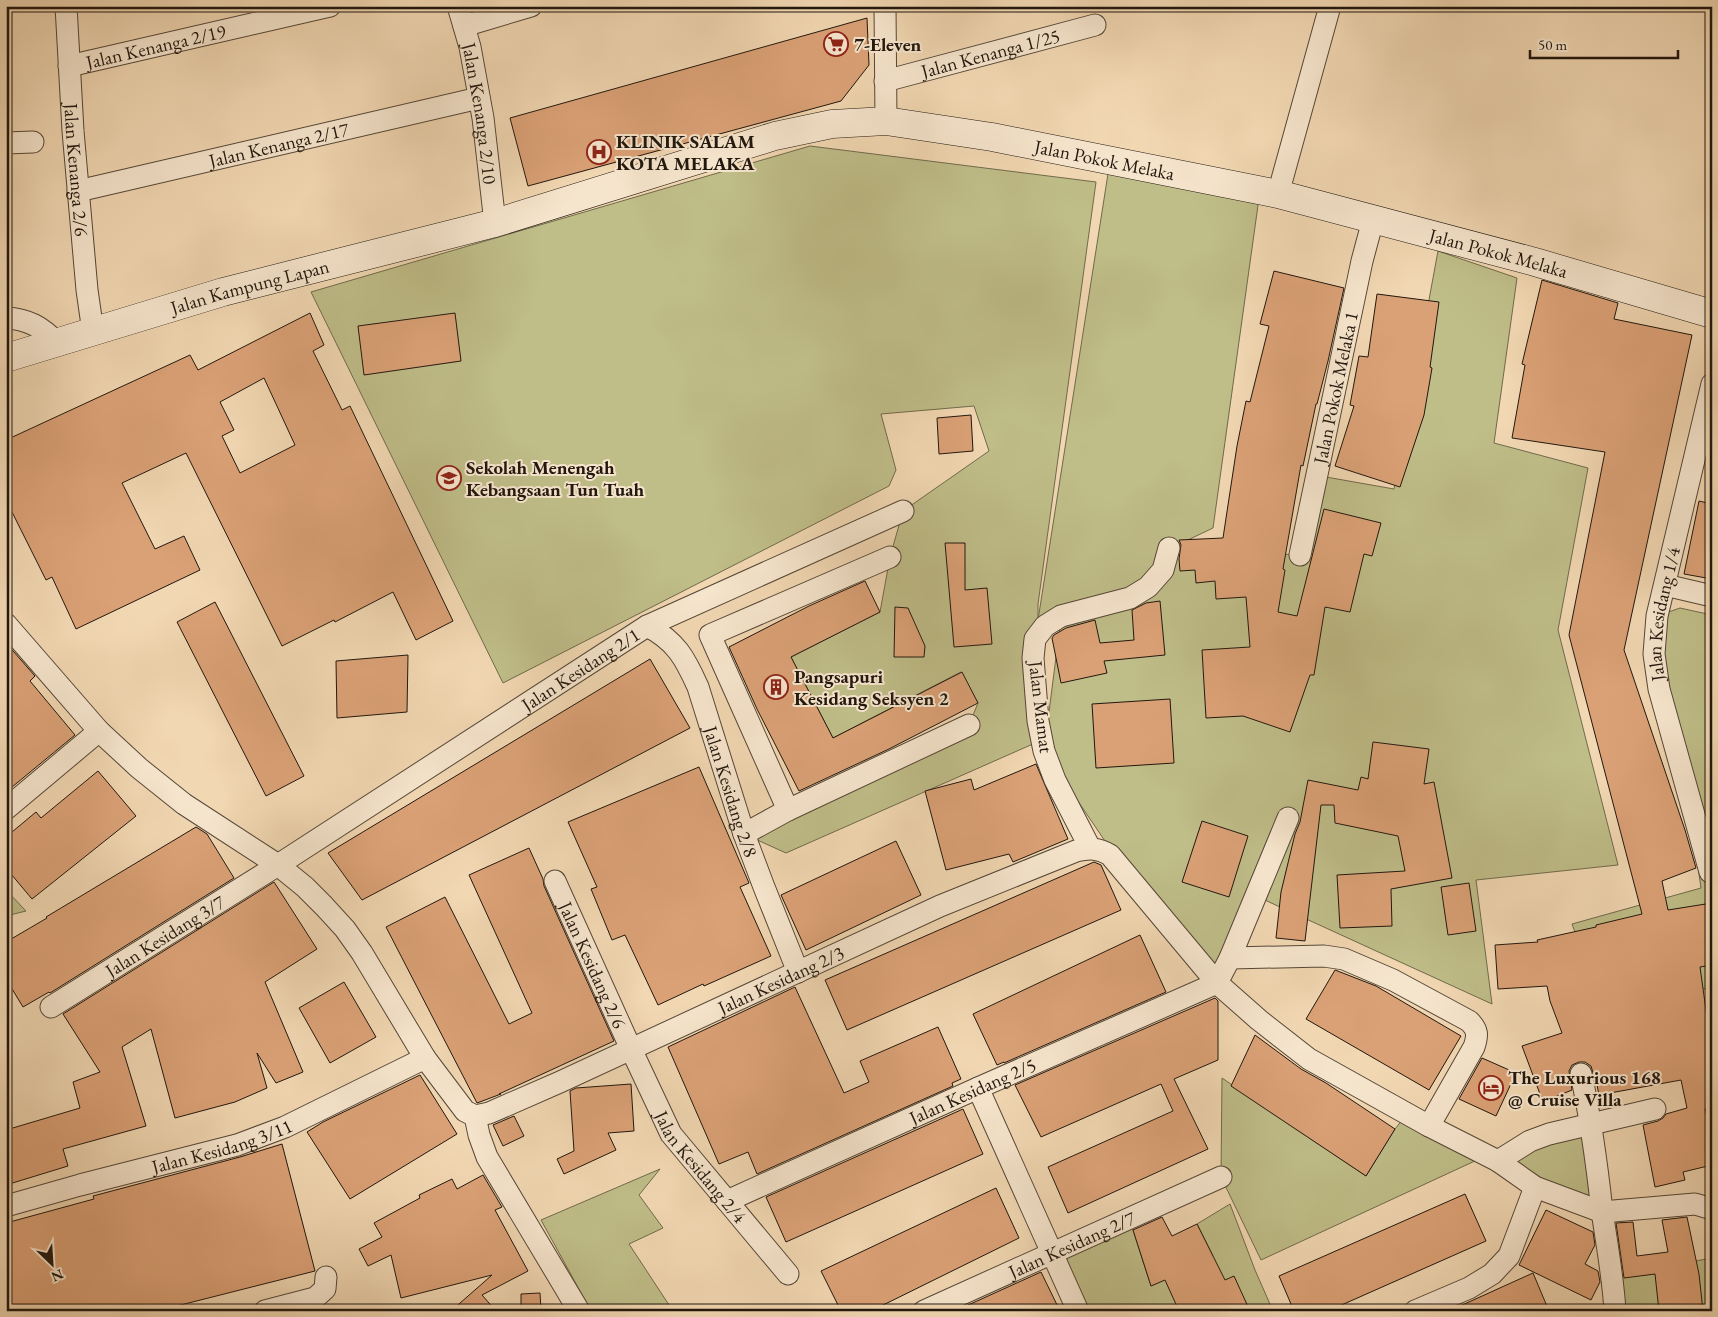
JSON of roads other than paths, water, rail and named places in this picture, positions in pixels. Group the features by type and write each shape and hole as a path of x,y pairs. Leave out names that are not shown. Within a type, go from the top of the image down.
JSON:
{"street":[{"name":"Jalan Kenanga 2/6","path":"66,6 78,191 87,290 93,332"},
{"name":"Jalan Kenanga 2/19","path":"69,66 330,6"},
{"path":"461,16 531,6"},
{"path":"885,6 886,121"},
{"path":"1278,194 1330,6"},
{"name":"Jalan Kenanga 2/10","path":"461,16 470,47 479,98 495,223"},
{"name":"Jalan Kenanga 1/25","path":"885,81 1095,26"},
{"name":"Jalan Kenanga 2/17","path":"78,191 479,98"},
{"name":"Jalan Pokok Melaka","path":"495,223 775,136 832,124 886,121 992,137 1278,194 1535,262 1712,314"},
{"path":"6,143 33,142"},
{"name":"Jalan Pokok Melaka 1","path":"1300,555 1362,261 1373,220"},
{"name":"Jalan Kampung Lapan","path":"6,358 223,292 495,223"},
{"path":"6,318 25,320 37,325 57,343"},
{"name":"Jalan Kesidang 1/4","path":"1710,872 1659,689 1654,654 1655,624 1712,384"},
{"name":"Jalan Kesidang 2/1","path":"278,866 647,626 903,511"},
{"name":"Jalan Mamat","path":"1090,848 1055,780 1044,751 1038,721 1032,658 1035,639 1044,626 1061,616 1130,598 1148,587 1163,570 1169,548"},
{"path":"788,810 710,635 890,557"},
{"path":"1665,585 1712,596"},
{"path":"6,624 98,731 139,768 184,804 278,866 305,887 345,929 362,953 425,1058 465,1111 475,1116 479,1135 487,1156 579,1311"},
{"name":"Jalan Kesidang 2/8","path":"647,626 662,634 676,648 688,665 695,680 744,834 798,972"},
{"path":"744,834 788,810 969,725"},
{"path":"6,809 98,731"},
{"path":"1217,983 1230,958 1288,818"},
{"path":"1090,848 1100,849 1110,855 1217,983 1258,1020 1310,1059 1429,1126 1498,1161 1535,1187 1602,1212 1695,1204 1712,1209"},
{"name":"Jalan Kesidang 2/3","path":"475,1116 496,1110 940,906 1076,850 1090,848"},
{"name":"Jalan Kesidang 3/7","path":"51,1007 278,866"},
{"name":"Jalan Kesidang 2/6","path":"555,881 631,1049"},
{"path":"1230,958 1324,956 1344,960 1393,980 1470,1021 1476,1027 1478,1036 1474,1047 1429,1126"},
{"name":"Jalan Kesidang 2/5","path":"727,1201 1217,983"},
{"name":"Jalan Kesidang 2/4","path":"631,1049 671,1134 788,1274"},
{"name":"Jalan Kesidang 3/11","path":"6,1206 237,1145 285,1127 425,1058"},
{"path":"1581,1074 1592,1125 1602,1212 1613,1276 1615,1311"},
{"path":"978,1088 1078,1311"},
{"path":"1498,1161 1530,1141 1549,1134 1655,1109"},
{"name":"Jalan Kesidang 2/7","path":"924,1311 1220,1177"},
{"path":"1415,1311 1469,1288 1492,1274 1509,1256 1535,1187"},
{"path":"266,1311 315,1298 325,1288 326,1277"}],"place":[{"name":"7-Eleven","path":"836,44"},
{"name":"KLINIK SALAM KOTA MELAKA","path":"599,152"},
{"name":"Sekolah Menengah Kebangsaan Tun Tuah","path":"449,478"},
{"name":"Pangsapuri Kesidang Seksyen 2","path":"776,687"},
{"name":"The Luxurious 168 @ Cruise Villa","path":"1491,1088"}]}
